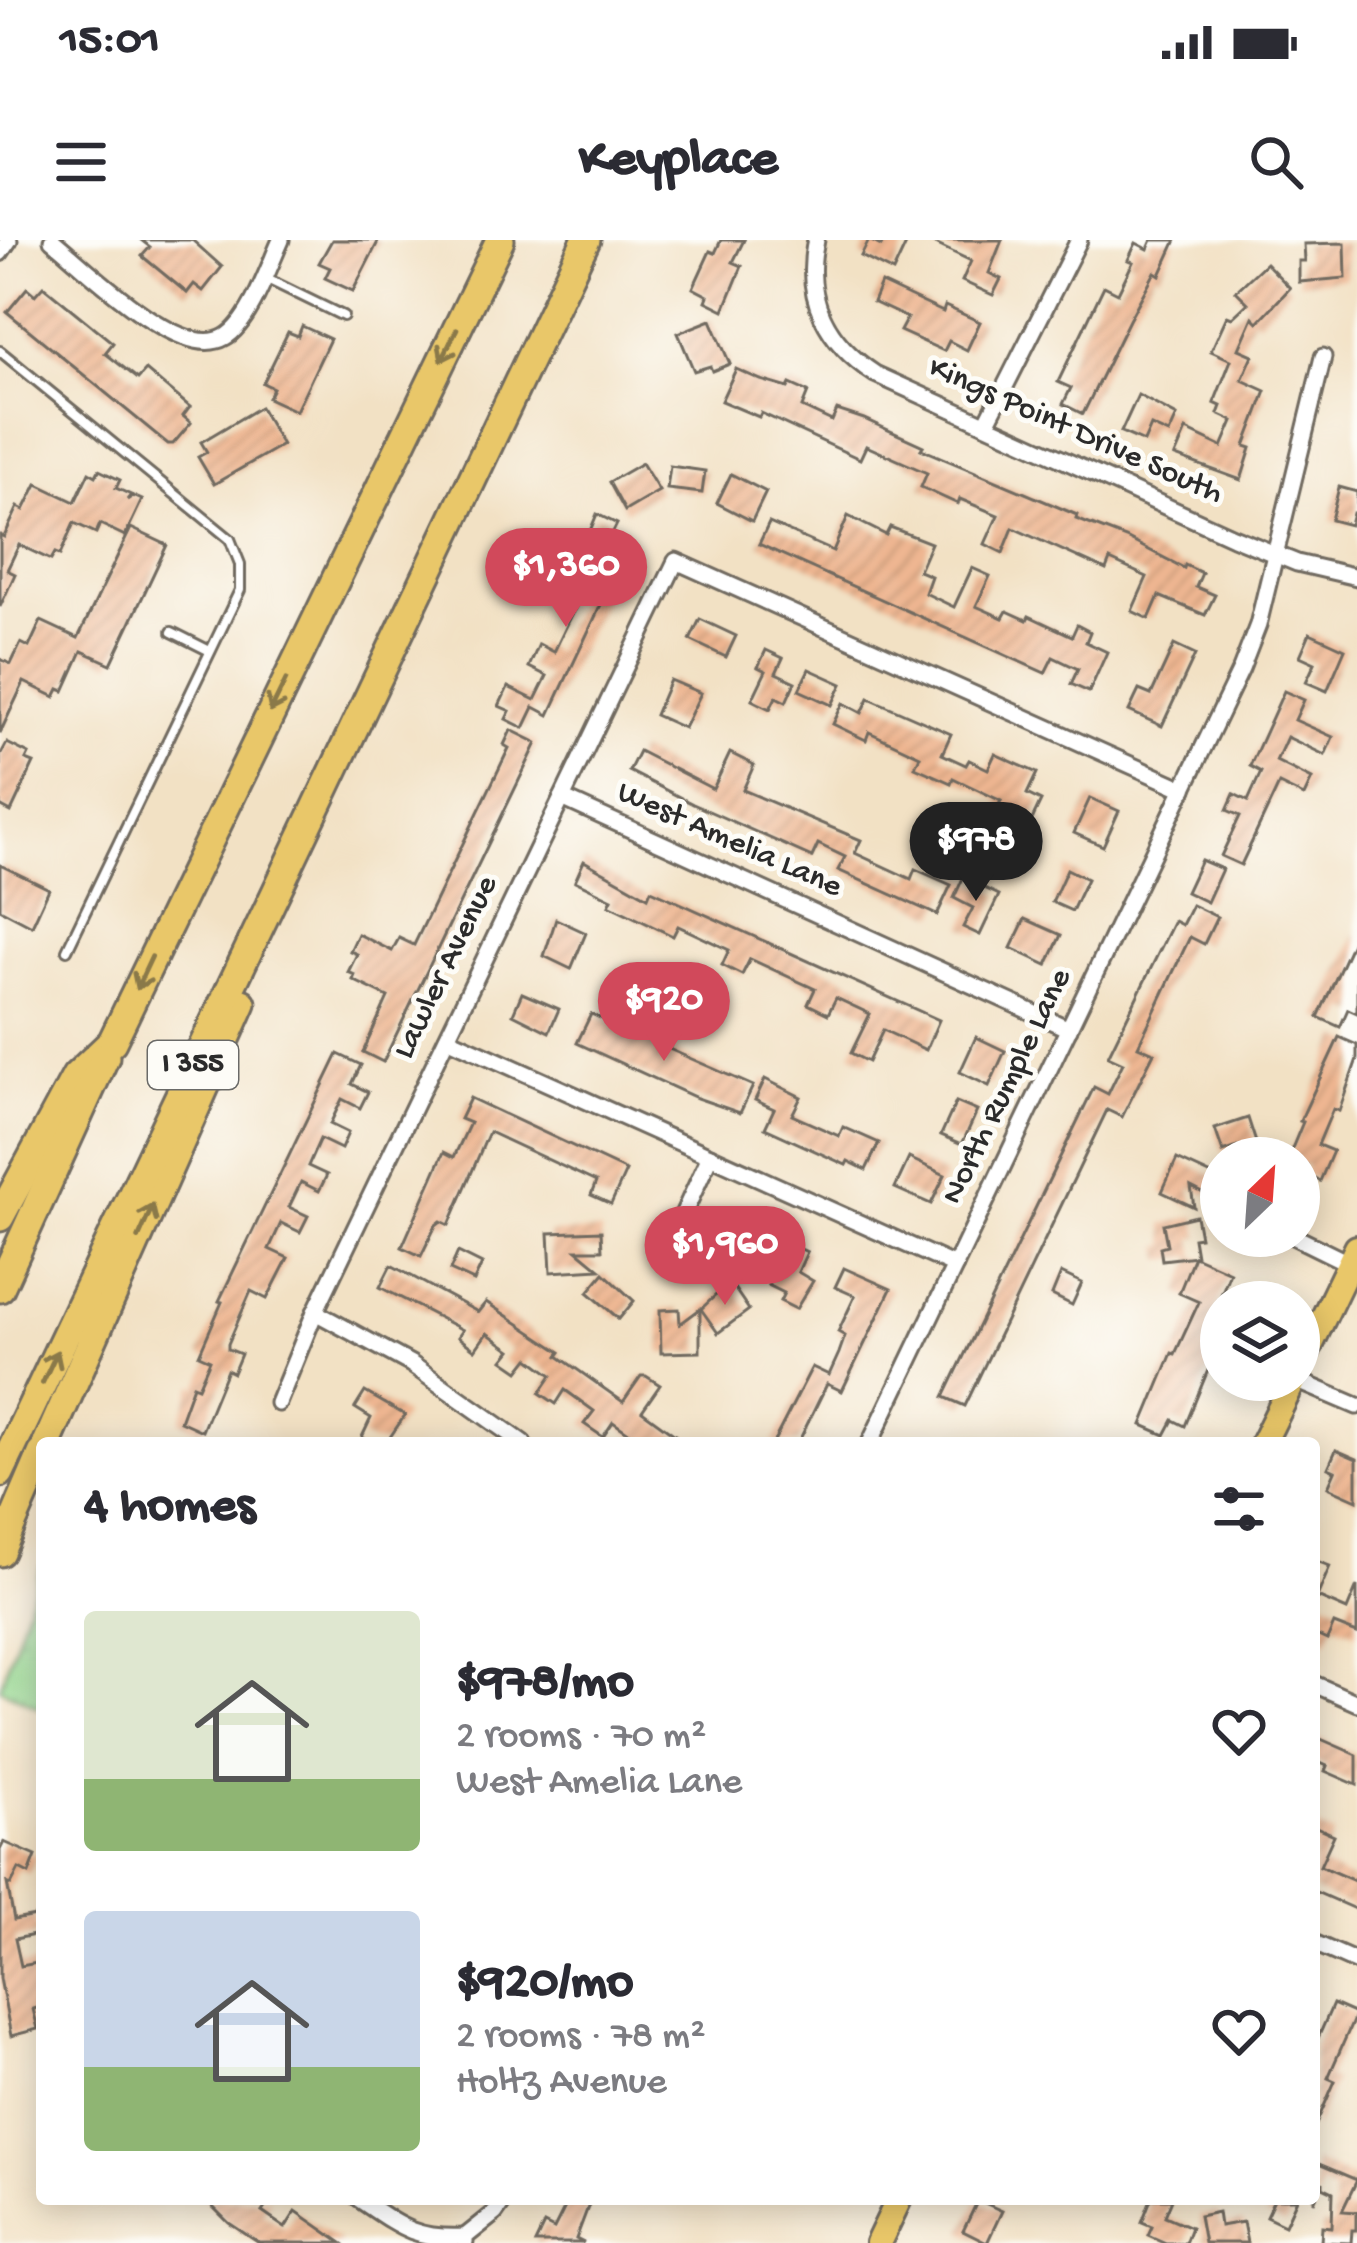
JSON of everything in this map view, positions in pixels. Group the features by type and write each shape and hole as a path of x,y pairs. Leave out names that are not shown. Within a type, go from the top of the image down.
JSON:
{"highway":[{"name":"I 355","path":"0,1288 112,1042 500,240"},
{"name":"I 355","path":"0,1472 586,240"},
{"path":"50,1437 352,754 386,658"},
{"path":"0,1217 76,1076 112,1042"},
{"path":"0,1552 36,1468"}],"main road":[{"path":"1320,1325 1353,1256"},
{"path":"1266,1437 1284,1401"},
{"path":"878,2243 896,2205"}],"street":[{"path":"0,253 9,240"},
{"path":"52,240 157,324 196,343 225,338 244,317 281,240"},
{"name":"Kings Point Drive South","path":"816,240 817,312 848,357 875,374 1276,554 1319,570 1357,577"},
{"path":"986,424 1078,240"},
{"path":"796,316 817,312"},
{"name":"North Rumple Lane","path":"873,1437 1241,669 1276,554 1323,357"},
{"name":"Lawler Avenue","path":"278,1403 315,1312 676,561 1184,789"},
{"name":"West Amelia Lane","path":"562,798 1069,1029"},
{"path":"447,1038 955,1266"},
{"path":"665,1254 710,1156"},
{"path":"1320,1245 1353,1256"},
{"path":"315,1312 411,1364 514,1437"},
{"path":"1320,1390 1357,1406"},
{"path":"1320,1687 1357,1702"},
{"path":"1320,1946 1357,1962"},
{"path":"368,2205 422,2237 465,2240 501,2205"}],"lane":[{"path":"263,278 343,316"},
{"path":"0,351 230,538 240,564 240,590 67,950"},
{"path":"172,632 210,651"}],"green space":[{"path":"36,1581 36,1706 0,1688"}],"building":[{"path":"141,240 192,240 222,267 203,291 194,284 187,293 142,256 150,247"},
{"path":"332,240 379,240 353,291 325,278 330,268 319,263"},
{"path":"721,240 744,240 733,262 742,266 724,310 693,288 710,251 715,253"},
{"path":"869,240 881,246 884,240 908,240 893,272 861,256"},
{"path":"927,240 1002,240 989,273 1001,279 993,295 962,281 971,261"},
{"path":"1152,240 1176,240 1160,275 1155,272 1129,320 1083,414 1063,404 1071,388 1058,382 1104,286 1118,293 1133,262 1128,260 1136,243 1148,249"},
{"path":"1345,243 1346,278 1299,282 1304,244"},
{"path":"1266,263 1290,288 1258,322 1253,317 1239,349 1253,355 1242,380 1266,391 1245,446 1251,448 1241,480 1175,456 1186,430 1222,447 1233,421 1218,414 1221,406 1214,403 1231,360 1211,351 1227,316 1232,318 1248,303 1236,291"},
{"path":"881,283 943,312 945,306 980,322 967,350 949,341 944,351 900,331 907,318 873,302"},
{"path":"43,286 113,343 105,353 138,379 146,370 190,407 183,416 191,423 173,444 7,312 27,288 35,295"},
{"path":"711,320 730,364 694,371 678,333"},
{"path":"302,326 330,339 296,411 268,398 273,388 263,383 288,332 298,336"},
{"path":"736,369 808,392 802,407 832,421 837,410 864,419 923,446 921,449 1202,573 1196,587 1215,595 1205,615 1159,596 1149,619 1132,611 1147,577 1110,560 1106,570 1013,528 1003,553 985,544 998,515 921,487 927,473 866,446 860,459 761,413 759,417 721,401"},
{"path":"1138,395 1177,416 1169,434 1151,426 1144,442 1121,432"},
{"path":"260,407 282,445 214,484 198,457 207,452 201,442"},
{"path":"642,463 659,491 625,511 609,482"},
{"path":"670,466 705,471 702,493 667,489"},
{"path":"99,470 120,480 116,488 131,495 127,500 133,496 142,500 125,536 100,524 96,533 74,523 60,555 55,553 51,560 19,545 7,570 15,574 0,607 0,535 4,537 18,507 24,510 37,484 75,502 89,472 96,476"},
{"path":"731,474 766,492 752,521 717,503"},
{"path":"1339,487 1357,492 1357,514 1353,513 1350,525 1331,520"},
{"path":"597,514 617,524 596,566 601,569 592,588 606,594 549,715 534,707 524,728 506,719 510,711 499,706 508,687 535,700 547,676 529,667 539,644 554,652 580,598 565,591"},
{"path":"848,516 886,535 890,527 931,543 919,571 931,576 925,593 954,607 972,568 990,576 976,606 1003,618 1007,611 1027,620 1029,616 1072,636 1077,625 1090,632 1086,642 1107,652 1089,692 1071,684 1078,669 1053,657 1045,673 759,544 769,523 833,551"},
{"path":"131,528 167,545 111,664 82,651 64,691 59,689 55,697 24,682 0,733 0,659 11,664 21,643 29,647 41,621 78,638"},
{"path":"700,619 736,636 726,657 690,640"},
{"path":"1310,633 1345,649 1327,691 1306,682 1315,663 1300,656"},
{"path":"1174,645 1195,655 1162,726 1129,711 1139,690 1151,695"},
{"path":"766,650 783,658 776,673 795,682 786,702 776,697 770,709 752,700 766,671 758,667"},
{"path":"809,669 842,684 832,705 799,690"},
{"path":"670,680 701,693 684,728 655,715"},
{"path":"1284,691 1304,700 1295,720 1333,737 1325,755 1287,737 1276,761 1312,779 1304,796 1279,784 1241,865 1221,856 1240,816 1227,810 1234,794 1248,801 1261,772 1250,766"},
{"path":"869,698 951,734 942,754 966,765 969,760 988,769 995,754 1037,773 1027,794 1041,801 1031,822 953,778 951,783 915,767 920,756 869,732 866,740 833,724 843,703 862,713"},
{"path":"511,730 537,743 383,1062 363,1052 388,997 353,980 355,975 348,972 357,954 350,951 358,934 392,951 399,938 414,945 509,748 504,745"},
{"path":"7,743 29,754 26,760 34,763 11,812 0,806 0,756"},
{"path":"639,751 713,789 730,753 754,765 743,790 861,840 855,853 911,879 915,869 951,885 937,915 838,870 845,857 818,844 812,857 629,771"},
{"path":"1090,798 1119,811 1103,846 1074,833"},
{"path":"1201,860 1222,869 1207,902 1186,892"},
{"path":"584,861 648,897 651,890 939,1020 926,1050 883,1030 868,1062 851,1053 870,1014 836,998 828,1014 808,1004 815,989 750,959 742,975 722,965 729,950 678,926 673,936 609,905 612,899 575,881"},
{"path":"0,865 49,889 32,926 0,909"},
{"path":"1067,869 1087,879 1072,911 1052,902"},
{"path":"963,878 999,895 980,935 963,927 973,908 954,898"},
{"path":"1192,905 1217,917 1204,944 1190,937 1166,987 1138,1046 1154,1053 1122,1117 1107,1110 965,1406 944,1397 1094,1087 1108,1094 1123,1063 1108,1056 1174,921 1182,925"},
{"path":"556,919 586,933 571,969 544,956"},
{"path":"1025,919 1061,935 1047,965 1011,948"},
{"path":"1357,932 1357,1013 1348,1009 1340,1027 1318,1017"},
{"path":"522,993 559,1009 549,1032 513,1014"},
{"path":"591,1014 636,1030 753,1086 740,1113 577,1043"},
{"path":"976,1037 1005,1051 989,1086 960,1072"},
{"path":"1339,1037 1357,1045 1357,1059 1339,1111 1333,1109 1320,1140 1297,1137"},
{"path":"338,1054 361,1065 352,1084 368,1092 360,1108 342,1099 330,1124 348,1133 341,1149 320,1139 308,1166 327,1175 319,1191 301,1182 289,1207 308,1216 300,1232 281,1223 269,1249 288,1258 267,1299 251,1291 228,1344 228,1349 241,1354 233,1373 227,1370 202,1431 180,1421 193,1385 198,1387 210,1360 199,1355 219,1301"},
{"path":"765,1079 801,1097 792,1115 839,1136 843,1127 879,1143 866,1170 765,1128 774,1109 755,1100"},
{"path":"470,1098 626,1171 611,1204 591,1195 596,1182 489,1132 449,1225 441,1221 436,1225 421,1256 402,1247 444,1152 454,1157 470,1123 460,1119"},
{"path":"956,1102 977,1111 962,1144 941,1135"},
{"path":"1248,1118 1254,1137 1218,1137 1215,1129"},
{"path":"1320,1146 1333,1151 1320,1181"},
{"path":"909,1158 945,1175 931,1204 895,1188"},
{"path":"1177,1159 1200,1170 1200,1192 1191,1187 1194,1207 1162,1192"},
{"path":"1196,1216 1200,1237 1193,1238 1196,1256 1162,1260 1160,1247 1167,1245 1163,1224"},
{"path":"750,1225 807,1252 798,1272 813,1281 796,1309 780,1301 784,1293 768,1285 771,1278 734,1261"},
{"path":"601,1231 602,1250 577,1250 600,1269 551,1272 549,1233"},
{"path":"458,1252 482,1264 474,1281 450,1270"},
{"path":"1194,1256 1230,1272 1226,1281 1200,1281 1200,1390 1185,1426 1173,1420 1165,1435 1142,1425 1199,1302 1179,1293"},
{"path":"391,1265 478,1312 486,1302 561,1352 558,1356 623,1402 641,1376 646,1376 660,1385 642,1411 678,1437 634,1437 613,1422 603,1437 584,1424 594,1411 565,1390 556,1404 540,1393 552,1375 529,1358 519,1371 503,1360 511,1350 487,1333 475,1350 458,1337 463,1330 380,1287"},
{"path":"844,1268 891,1289 842,1391 827,1384 801,1437 776,1437 812,1367 829,1375 839,1353 845,1336 838,1332 855,1296 835,1287"},
{"path":"604,1273 634,1301 619,1319 588,1292"},
{"path":"1061,1273 1082,1283 1072,1305 1052,1295"},
{"path":"730,1282 749,1310 718,1333 701,1309"},
{"path":"679,1309 680,1324 700,1309 700,1352 661,1353 660,1310"},
{"path":"365,1392 405,1415 390,1437 362,1437 371,1418 355,1408"},
{"path":"1336,1450 1357,1459 1357,1500 1328,1487 1335,1471 1328,1468"},
{"path":"1320,1562 1330,1566 1320,1590"},
{"path":"1357,1586 1357,1633 1334,1624 1327,1640 1320,1637 1320,1598 1347,1610"},
{"path":"1320,1739 1357,1755 1357,1785 1325,1771 1327,1766 1320,1763"},
{"path":"1320,1829 1334,1835 1320,1866"},
{"path":"4,1842 36,1856 29,1874 19,1869 11,1885 7,1883 14,1920 35,1916 36,1920 36,1935 15,1939 21,1966 36,1963 36,2030 11,2036 0,1978 0,1850"},
{"path":"1320,1866 1357,1882 1357,1910 1320,1894"},
{"path":"1333,2004 1356,2014 1328,2078 1335,2081 1320,2115 1320,2033"},
{"path":"1320,2165 1357,2180 1342,2211 1357,2212 1351,2243 1321,2242 1322,2226 1332,2227 1333,2192 1323,2182 1320,2189"},
{"path":"211,2205 267,2205 262,2212 285,2228 296,2211 342,2243 259,2243"},
{"path":"566,2205 589,2205 576,2239 584,2243 535,2243 544,2224 554,2229"},
{"path":"976,2205 1002,2211 987,2243 963,2231"},
{"path":"1149,2205 1170,2205 1165,2216 1191,2227 1185,2243 1166,2243 1148,2235 1152,2226 1142,2222"},
{"path":"1271,2205 1294,2205 1285,2225 1266,2216"},
{"path":"1218,2212 1220,2226 1243,2222 1247,2243 1204,2243 1199,2216"}]}
